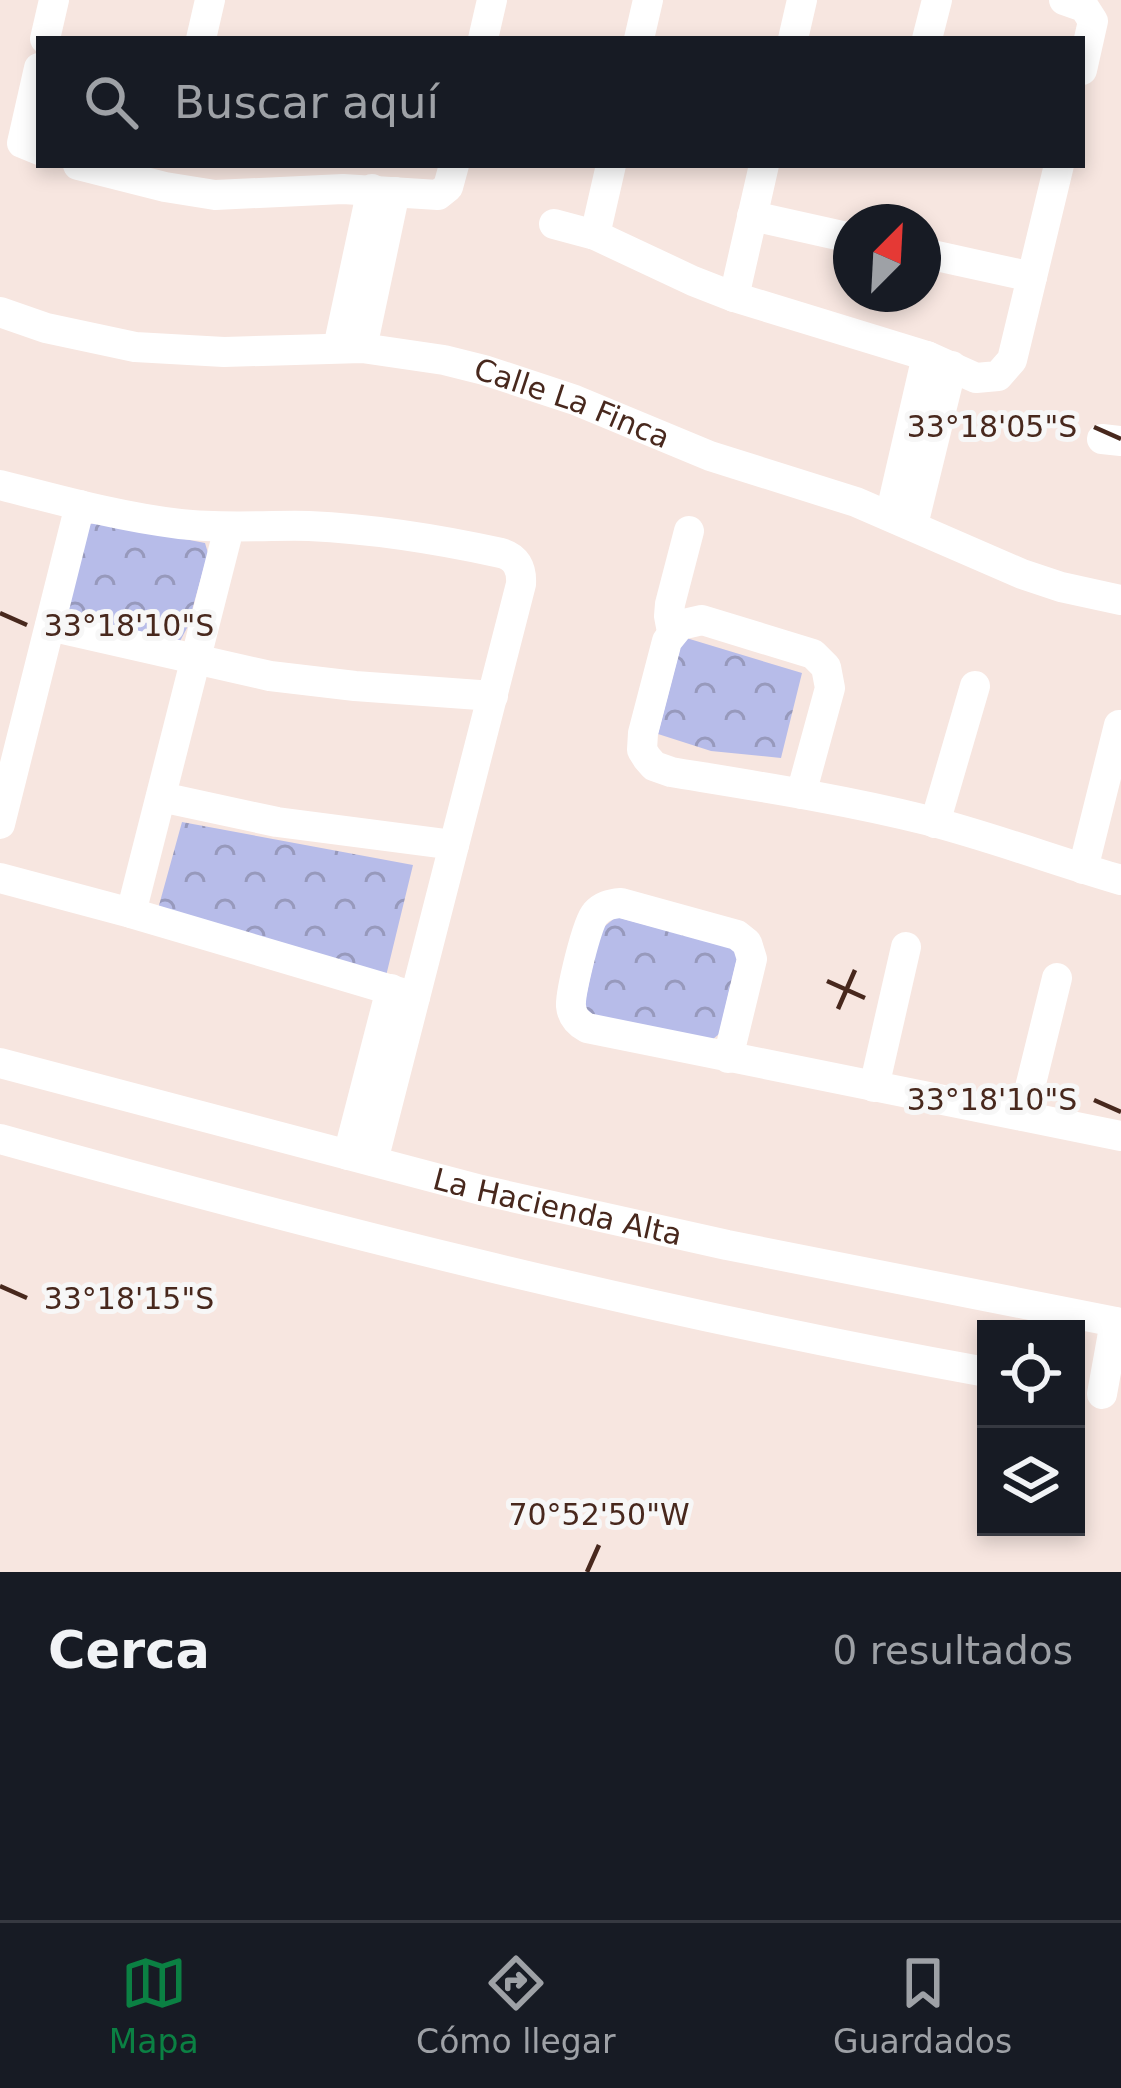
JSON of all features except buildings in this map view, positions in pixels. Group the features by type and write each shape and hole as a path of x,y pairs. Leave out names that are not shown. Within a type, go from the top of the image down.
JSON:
{"street":[{"path":"47,36 54,0"},
{"path":"201,36 210,0"},
{"path":"484,36 492,0"},
{"path":"640,36 648,0"},
{"path":"794,36 802,0"},
{"path":"928,36 937,0"},
{"path":"1064,0 1084,7 1093,21 1085,57"},
{"path":"36,81 22,143 36,149"},
{"path":"103,168 168,176 215,195 383,190 432,195 448,187 453,168"},
{"path":"595,235 610,168"},
{"path":"734,297 763,168"},
{"path":"554,224 595,235 734,297 940,361 984,380 1009,367 1058,168"},
{"path":"350,348 383,190"},
{"path":"752,217 833,234"},
{"path":"941,257 1032,277"},
{"name":"Calle La Finca","path":"0,312 135,347 224,352 350,348 444,360 530,384 710,457 820,489 1022,574 1121,600"},
{"path":"902,520 940,361"},
{"path":"0,485 163,522 229,528 359,529 436,539 508,555 519,566 521,584 454,845 403,993 360,1158"},
{"path":"0,824 80,505"},
{"path":"131,913 229,528"},
{"path":"689,531 670,604 672,632 643,734 642,749 654,766 935,823 1121,880"},
{"path":"672,632 702,620 820,659 829,673 830,688 801,794"},
{"path":"50,626 312,682 494,695"},
{"path":"935,823 975,686"},
{"path":"1083,869 1120,725"},
{"path":"161,797 277,822 454,845"},
{"path":"0,878 403,993"},
{"path":"728,1058 752,959 747,943 737,935 621,903 595,913 570,1004 576,1020 587,1028 728,1058 874,1088 1121,1136"},
{"path":"874,1088 907,947"},
{"path":"1023,1116 1057,978"},
{"name":"La Hacienda Alta","path":"0,1064 481,1190 727,1245 1118,1322"},
{"path":"0,1139 266,1212 560,1284 850,1348 977,1370"},
{"path":"1100,1393 1118,1322"}],"green space":[{"path":"97,522 205,543 208,553 179,643 76,620 67,610 81,527"},
{"path":"683,637 802,673 781,758 711,751 658,734"},
{"path":"182,822 413,865 386,976 158,909"},
{"path":"616,917 733,948 737,958 719,1034 706,1045 596,1023 584,1007 600,930"}]}
